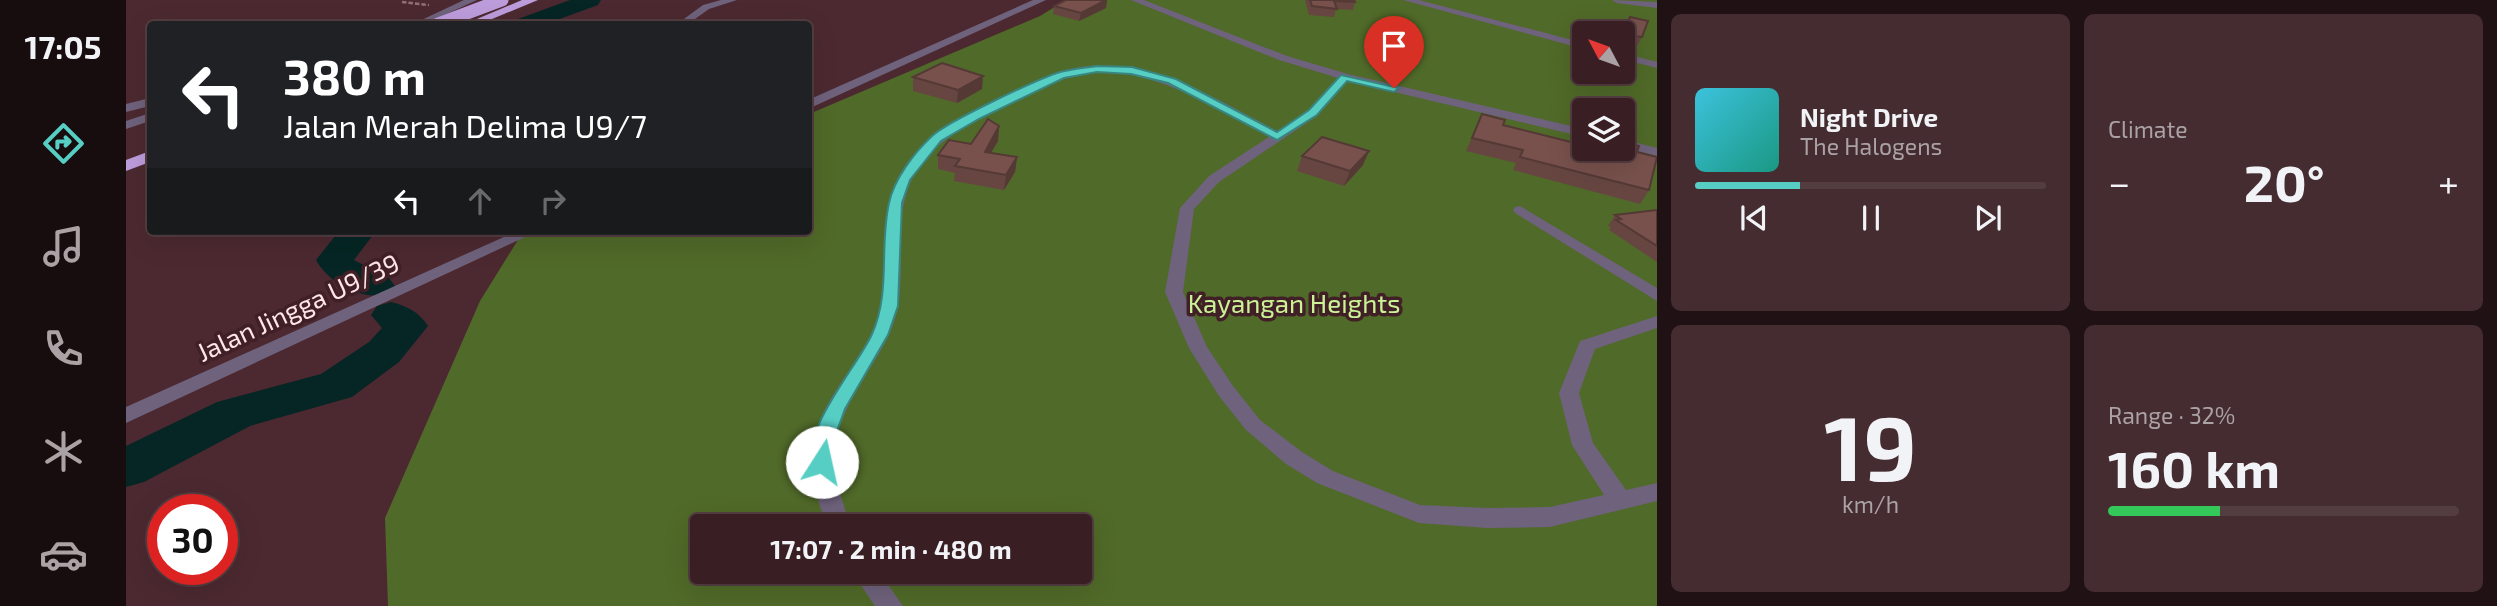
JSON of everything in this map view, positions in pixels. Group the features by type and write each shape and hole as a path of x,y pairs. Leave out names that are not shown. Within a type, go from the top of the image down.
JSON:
{"highway":[{"path":"446,21 502,0"},
{"path":"479,21 532,0"},
{"path":"126,152 147,143"},
{"path":"126,166 147,157"}],"street":[{"path":"425,21 472,0"},
{"path":"451,21 495,0"},
{"path":"686,21 706,7 732,0"},
{"path":"812,103 1041,0"},
{"path":"1136,0 1283,58 1345,77 1491,117 1545,123 1572,130"},
{"path":"1408,0 1572,43"},
{"path":"1617,0 1657,5"},
{"path":"1635,52 1657,55"},
{"path":"1635,59 1657,65"},
{"path":"835,514 823,480 822,445 836,409 880,335 890,306 895,203 909,172 936,138 965,121 1062,75 1097,69 1132,71 1172,81 1277,136"},
{"path":"1345,77 1313,113 1214,179 1187,208 1174,292 1198,348 1226,391 1253,425 1294,458 1325,477 1419,514 1487,518 1550,517 1657,492"},
{"path":"126,107 147,103"},
{"path":"126,125 147,118"},
{"path":"1538,139 1545,123"},
{"path":"126,137 147,130"},
{"path":"1635,146 1657,152"},
{"path":"1520,209 1657,296"},
{"name":"Jalan Jingga U9/39","path":"126,415 521,235"},
{"path":"1620,500 1583,445 1569,393 1587,345 1657,322"},
{"path":"873,584 890,606"}],"green space":[{"name":"Kayangan Heights","path":"1066,0 1657,0 1657,606 388,606 385,518 480,301 521,235 812,235 812,113 1040,16"}],"building":[{"path":"1066,0 1106,0 1081,13 1054,6"},
{"path":"1310,0 1354,0 1355,2 1334,1 1337,9 1312,6"},
{"path":"1630,17 1648,21 1642,37 1635,36 1635,21 1628,21"},
{"path":"942,63 983,76 958,90 913,77"},
{"path":"1482,114 1505,120 1503,125 1572,142 1572,161 1635,161 1635,145 1639,146 1637,152 1657,157 1649,190 1520,157 1523,150 1472,138"},
{"path":"988,119 999,126 985,152 1017,157 1006,175 955,166 960,159 938,155 949,140 971,144"},
{"path":"1322,137 1369,151 1350,171 1302,156"},
{"path":"1657,210 1657,246 1616,220 1621,219 1615,215"}],"waterway":[{"path":"534,21 590,0"},
{"path":"355,235 335,260 339,267 375,286"},
{"path":"126,468 234,414 336,386 384,352 407,326 391,315"}],"route":[{"path":"822,462 822,445 836,409 880,335 890,306 895,203 904,179 936,138 975,116 1062,75 1077,71 1132,71 1172,81 1277,136 1313,113 1345,77 1394,88"}]}
